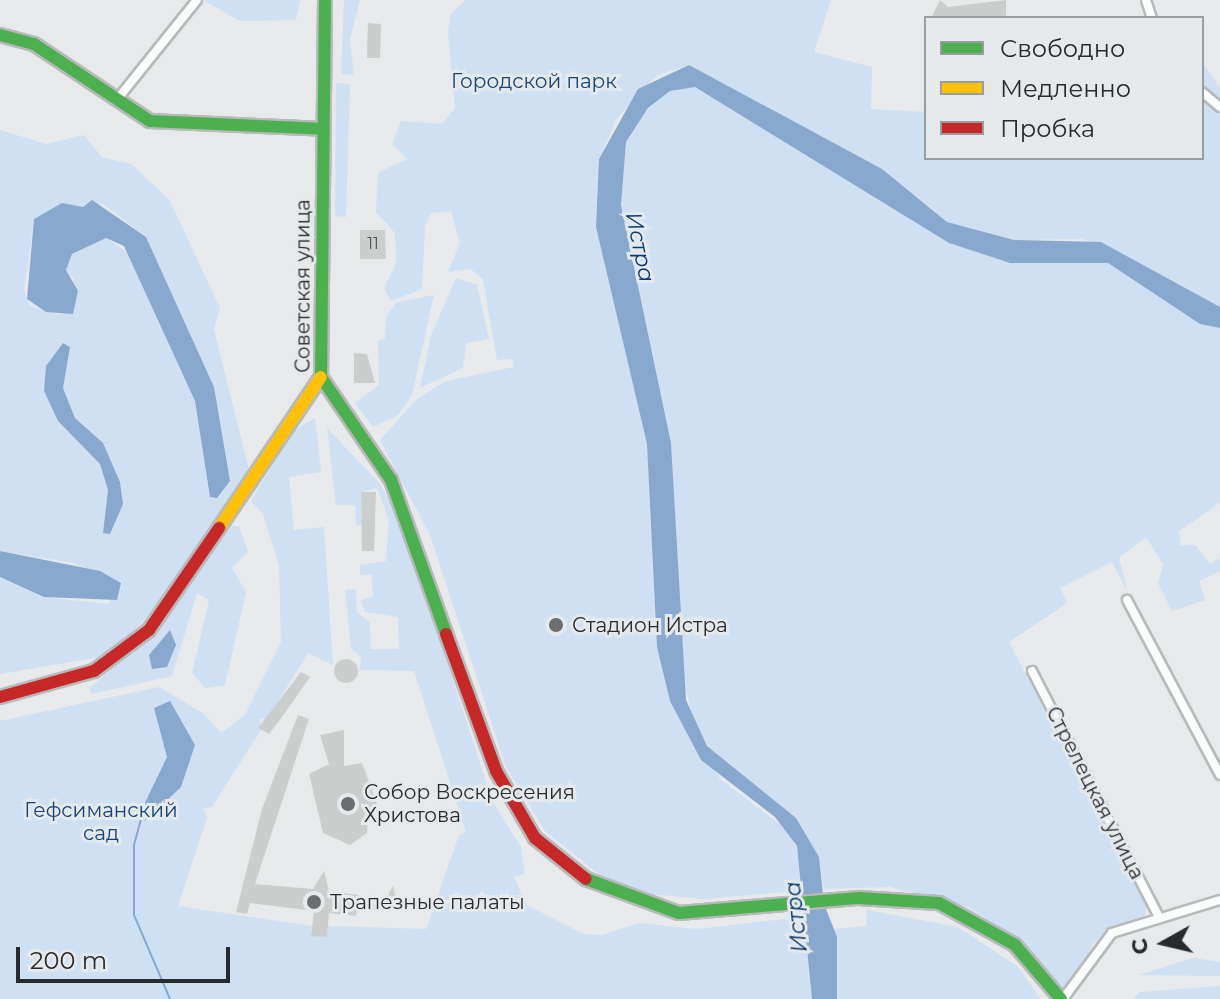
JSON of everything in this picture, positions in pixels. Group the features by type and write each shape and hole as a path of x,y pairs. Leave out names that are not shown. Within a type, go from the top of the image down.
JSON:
{"main road":[{"name":"Советская улица","path":"325,0 321,377 391,480 418,539 496,771 535,838 598,889 679,913 859,898 939,903 990,927 1062,999"},
{"path":"0,35 34,44 115,101 150,121 323,129"},
{"path":"0,697 94,671 149,630 321,377"}],"street":[{"path":"115,101 197,0"},
{"path":"1204,94 1220,107"},
{"path":"1127,600 1220,775"},
{"name":"Стрелецкая улица","path":"1032,671 1158,915"},
{"path":"1062,999 1100,942 1158,915 1220,900"}],"green space":[{"path":"204,0 300,0 296,20 239,21"},
{"path":"344,0 360,0 350,40 354,75 341,74"},
{"name":"Городской парк","path":"466,0 831,0 814,52 872,67 871,109 924,112 924,160 1204,160 1204,65 1220,88 1220,307 1082,239 1014,240 947,222 918,197 689,65 657,75 617,118 599,159 596,227 647,444 657,647 720,779 786,829 804,861 806,890 704,899 639,893 604,878 545,831 506,767 430,535 380,440 417,399 446,381 514,367 512,359 497,360 483,280 471,269 448,272 460,243 451,211 431,213 425,226 422,289 391,301 384,288 396,263 395,233 376,212 378,173 407,159 392,144 401,121 442,124 455,108 448,33 451,14"},
{"path":"336,83 350,84 346,217 335,216"},
{"path":"695,87 949,243 1010,263 1108,263 1200,324 1220,328 1220,503 1179,531 1181,545 1195,545 1210,564 1220,558 1220,571 1199,581 1205,600 1172,611 1158,583 1163,564 1146,537 1119,558 1128,593 1112,562 1060,588 1067,603 1009,642 1146,905 1145,915 1093,942 1074,988 1064,988 1020,941 969,907 889,887 823,889 819,857 769,796 707,746 694,721 682,675 671,443 621,205 626,142 648,109 670,91"},
{"path":"0,130 46,144 84,135 102,157 131,164 169,199 220,308 214,329 249,469 173,589 127,638 100,657 0,674 0,577 44,597 108,604 121,583 74,563 0,551","holes":["103,204 146,237 214,387 228,474 210,497 195,401 134,257 106,238 72,254 65,270 74,279 59,315 30,306 24,291 34,219","63,343 70,347 63,388 75,418 103,444 120,482 123,504 103,532 108,490 100,464 58,421"]},
{"path":"456,278 477,285 489,339 466,343 463,368 420,388 431,335"},
{"path":"434,295 412,395 398,415 373,427 355,403 379,385 378,341 385,338 386,317 397,302"},
{"name":"Гефсиманский сад","path":"315,418 321,472 289,477 294,530 324,527 333,665 308,653 267,719 260,719 261,730 212,807 203,808 207,818 178,906 312,926 311,935 326,937 328,926 426,929 459,835 466,832 414,671 360,670 361,656 351,649 345,590 356,589 357,612 370,623 371,649 399,649 398,617 365,612 360,600 373,597 372,575 360,575 360,565 386,561 389,520 377,488 361,492 362,525 356,525 355,505 336,505 327,428 379,483 399,515 492,800 521,847 525,874 514,877 527,905 583,934 601,935 640,923 697,929 809,916 812,999 0,999 0,721 159,687 203,713 221,733 245,715 281,642 279,565 263,514 251,501 293,431"},
{"path":"232,526 239,526 248,552 232,568 246,592 225,685 205,688 192,673 209,600 197,593 172,676 92,694 89,688 153,635"},
{"path":"867,910 958,927 1018,967 1041,999 837,999 834,929 866,926"},
{"path":"1193,958 1220,962 1220,976 1138,975"},
{"path":"1220,986 1220,999 1133,999 1140,992"}],"water":[{"path":"689,65 882,169 947,222 1014,240 1101,242 1220,307 1220,328 1200,324 1108,263 1010,263 949,243 695,87 670,91 648,108 626,142 621,205 671,443 686,700 707,746 796,818 819,857 824,904 837,937 837,999 812,999 797,846 775,817 701,760 670,701 657,647 647,444 596,227 599,159 638,89"},
{"path":"92,200 146,237 214,387 230,481 217,498 210,497 195,401 124,246 106,238 72,254 66,270 78,291 73,314 46,312 27,299 34,219 62,203 83,207"},
{"path":"63,343 70,347 63,388 75,418 103,443 120,482 123,504 110,534 103,533 108,490 100,464 58,421 44,391 46,366"},
{"path":"0,551 100,571 121,583 117,600 44,597 0,577"},
{"path":"170,630 176,645 167,667 152,669 149,655"},
{"path":"170,701 195,745 181,787 145,821 141,811 167,757 154,708"}],"building":[{"path":"940,0 948,7 1006,0 1006,16 932,16"},
{"path":"368,23 381,24 380,58 367,58"},
{"path":"360,230 385,230 386,259 360,259"},
{"path":"354,353 367,354 375,383 354,383"},
{"path":"361,492 376,492 374,551 362,551"},
{"path":"346,659 354,663 358,671 354,679 346,683 338,679 334,671 338,663"},
{"path":"301,672 310,677 269,734 258,728"},
{"path":"298,715 309,719 255,884 313,889 324,871 329,891 359,895 356,916 329,913 327,937 311,936 314,911 250,903 247,914 236,912 262,809"},
{"name":"Собор Воскресения Христова","path":"344,730 344,766 362,763 378,806 369,808 367,833 350,845 323,833 309,774 329,764 320,735"},
{"path":"393,886 396,898 409,898 409,908 373,910 374,898 386,898"}],"waterway":[{"path":"141,819 134,845 134,915 170,999"}],"traffic: fast":[{"path":"325,0 321,377 391,480 446,634"},
{"path":"0,35 34,44 150,121 323,129"},
{"path":"586,879 679,913 859,898 939,903 1015,945 1061,999"}],"traffic: slow":[{"path":"219,528 321,377"}],"traffic: jam":[{"path":"0,697 94,671 149,630 219,528"},
{"path":"446,634 496,771 535,838 586,879"}],"place":[{"name":"Стадион Истра","path":"556,625"},
{"name":"Собор Воскресения Христова","path":"348,804"},
{"name":"Трапезные палаты","path":"314,902"}],"water label":[{"name":"Истра","path":"640,247"},
{"name":"Истра","path":"796,917"}]}
